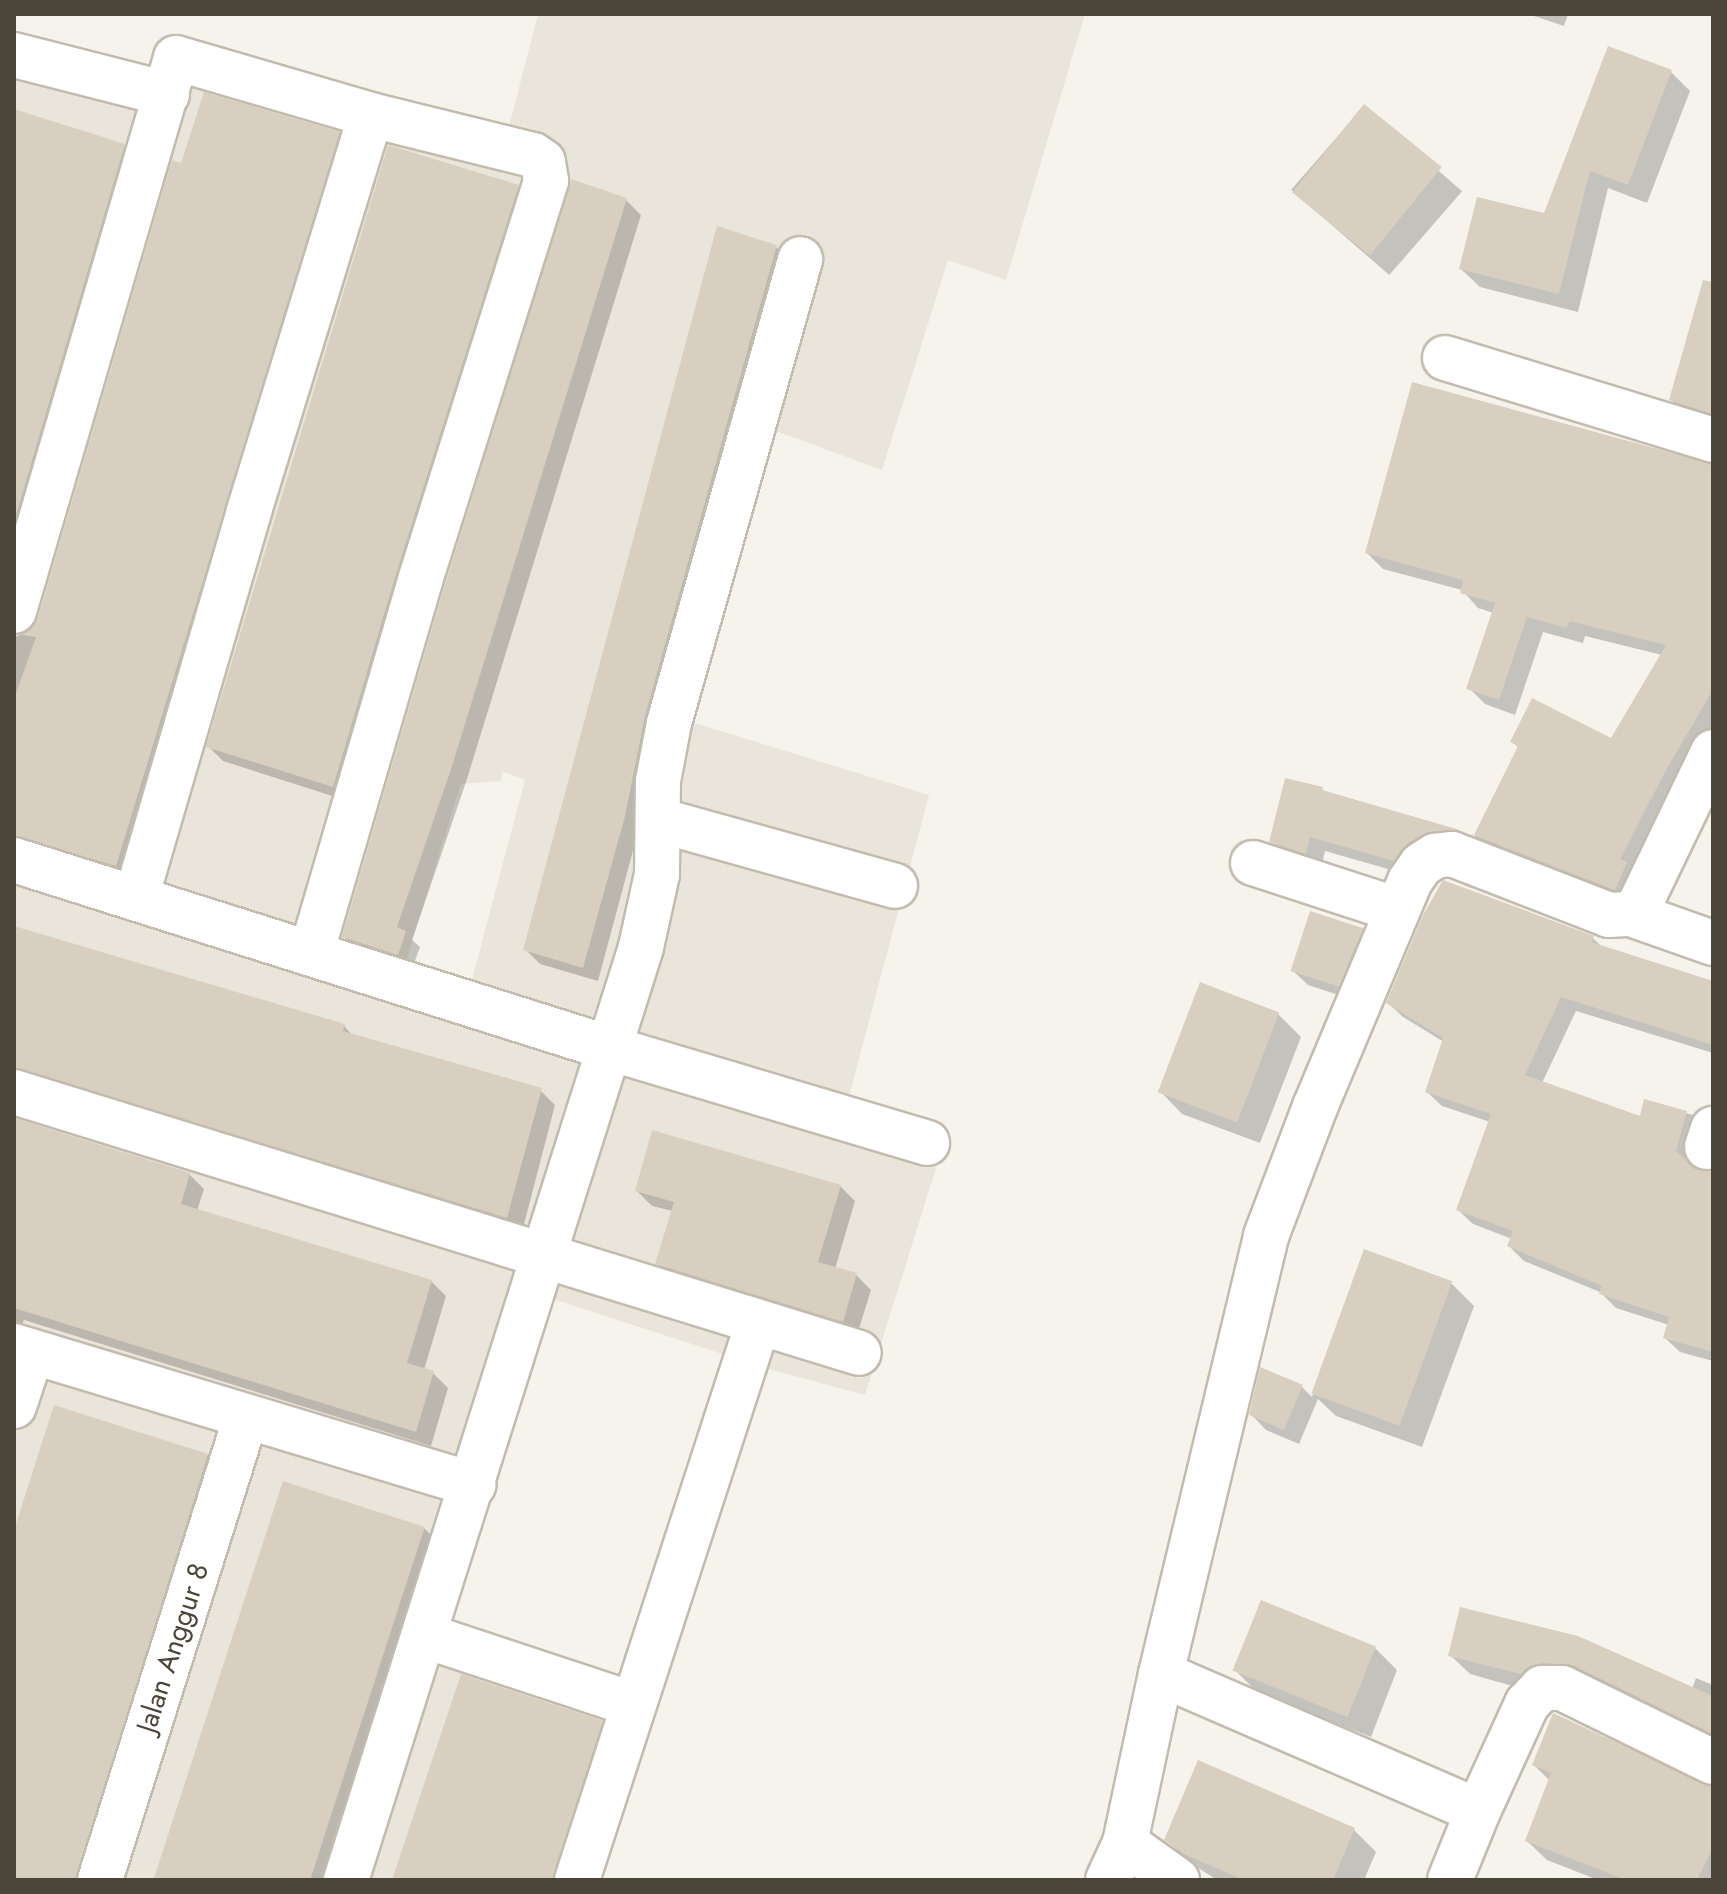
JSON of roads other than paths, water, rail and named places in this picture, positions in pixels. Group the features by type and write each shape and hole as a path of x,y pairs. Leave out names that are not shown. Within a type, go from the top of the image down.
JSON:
{"street":[{"path":"14,55 167,94"},
{"path":"14,611 176,58 371,115 533,155 546,170 546,181 420,581 311,953"},
{"path":"136,898 249,511 371,115"},
{"path":"346,1880 426,1636 651,905 659,820 658,781 669,723 800,259"},
{"path":"1445,358 1713,440"},
{"path":"1631,914 1638,908 1713,752"},
{"path":"659,820 895,886"},
{"path":"1177,1880 1117,1861 1266,1236 1315,1107 1398,910 1421,865 1435,856 1452,854 1609,915 1631,914 1713,943"},
{"path":"14,860 609,1048 927,1143"},
{"path":"1253,863 1398,910"},
{"path":"14,1092 859,1353"},
{"path":"577,1880 758,1323"},
{"path":"14,1406 23,1349 473,1485"},
{"name":"Jalan Anggur 8","path":"100,1880 246,1416"},
{"path":"426,1636 632,1704"},
{"path":"1161,1674 1478,1811"},
{"path":"1454,1879 1478,1811 1527,1704 1542,1688 1562,1688 1713,1762"}]}
